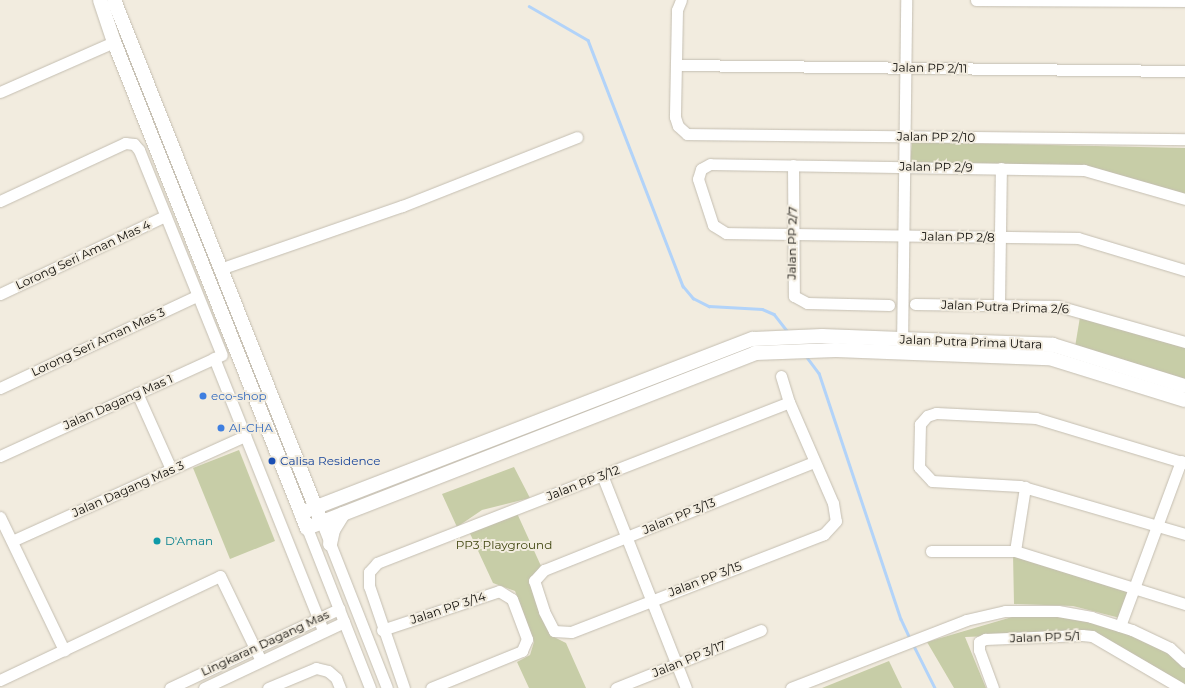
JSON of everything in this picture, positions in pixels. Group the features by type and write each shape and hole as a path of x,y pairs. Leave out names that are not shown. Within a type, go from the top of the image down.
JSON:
{"main road":[{"path":"100,0 114,42 307,528"},
{"path":"114,0 322,522"},
{"name":"Jalan Putra Prima Utara","path":"301,513 734,345 753,339 782,336 822,336 902,347 1049,358 1185,400"},
{"name":"Jalan Putra Prima Utara","path":"307,528 741,356 788,350 1053,345 1185,386"},
{"path":"307,486 323,495 338,499"},
{"path":"330,544 333,530 343,514"}],"street":[{"path":"902,347 906,0"},
{"path":"976,0 1185,2"},
{"path":"676,65 679,5"},
{"path":"0,92 114,42"},
{"name":"Jalan PP 2/11","path":"676,65 1185,71"},
{"name":"Jalan PP 2/10","path":"676,65 675,117 678,126 687,134 1185,139"},
{"path":"220,269 402,206 577,137"},
{"path":"0,201 125,143 134,144 139,150 196,296 245,436 323,632"},
{"name":"Jalan PP 2/9","path":"726,233 713,225 700,184 699,173 705,165 904,166 1092,171 1185,199"},
{"name":"Jalan PP 2/7","path":"793,165 792,289 794,296 800,301 889,305"},
{"path":"999,305 1000,168"},
{"name":"Lorong Seri Aman Mas 4","path":"0,294 165,216"},
{"name":"Jalan PP 2/8","path":"726,233 1078,238 1185,270"},
{"name":"Lorong Seri Aman Mas 3","path":"0,388 196,296"},
{"name":"Jalan Putra Prima 2/6","path":"915,304 999,305 1074,309 1185,342"},
{"name":"Jalan Dagang Mas 1","path":"0,456 236,348"},
{"path":"781,376 789,402 814,462"},
{"path":"137,393 171,469"},
{"name":"Jalan PP 3/12","path":"382,630 369,586 369,572 376,563 789,402"},
{"path":"1120,626 1157,526 1183,462 1036,418 936,412 927,416 920,424 919,467 932,481 1025,487 1157,526 1185,534"},
{"name":"Jalan Dagang Mas 3","path":"12,541 245,436"},
{"name":"Jalan PP 3/15","path":"571,632 824,534 836,521 833,503 814,462"},
{"name":"Jalan PP 3/13","path":"571,632 554,631 544,611 534,581 544,570 814,462"},
{"path":"602,476 686,688"},
{"path":"1015,551 1025,487"},
{"path":"0,517 64,650"},
{"path":"322,522 387,688"},
{"path":"307,528 370,688"},
{"path":"931,551 1015,551 1185,604"},
{"path":"0,680 220,576 261,661"},
{"name":"Jalan PP 3/14","path":"382,630 499,591 512,599 527,640 522,651 431,688"},
{"name":"Lingkaran Dagang Mas","path":"170,688 339,609"},
{"path":"791,688 904,646 966,620 1004,611 1058,611 1092,617 1120,626 1170,648 1185,662"},
{"name":"Lingkaran Dagang Mas","path":"204,688 344,622"},
{"path":"382,630 404,688"},
{"name":"Jalan PP 3/17","path":"616,688 761,630"},
{"name":"Jalan PP 5/1","path":"993,688 978,650 979,642 985,639 1082,635 1092,636 1181,688"},
{"path":"268,688 316,668 328,670 336,678 340,688"}],"green space":[{"path":"912,142 1185,148 1185,195 1091,167 910,163"},
{"path":"1080,317 1185,348 1185,382 1075,347"},
{"path":"239,450 275,541 230,559 193,468"},
{"path":"514,467 530,498 482,510 457,527 442,494"},
{"name":"PP3 Playground","path":"516,511 541,566 532,580 554,637 566,643 586,688 529,688 517,662 530,655 534,642 515,591 493,583 467,527"},
{"path":"1013,554 1131,589 1120,618 1073,606 1014,604"},
{"path":"1022,614 1084,618 1132,634 1171,652 1185,667 1185,685 1094,632 965,637 986,688 954,688 927,642"},
{"path":"889,661 902,688 822,688"}],"waterway":[{"path":"529,6 588,40 683,286 693,298 709,306 762,309 774,314 789,333"},
{"path":"806,356 819,373 901,619 910,638"},
{"path":"913,644 935,688"}],"place":[{"name":"eco-shop","path":"203,396"},
{"name":"AI-CHA","path":"221,428"},
{"name":"Calisa Residence","path":"272,461"},
{"name":"D'Aman","path":"157,541"}]}
